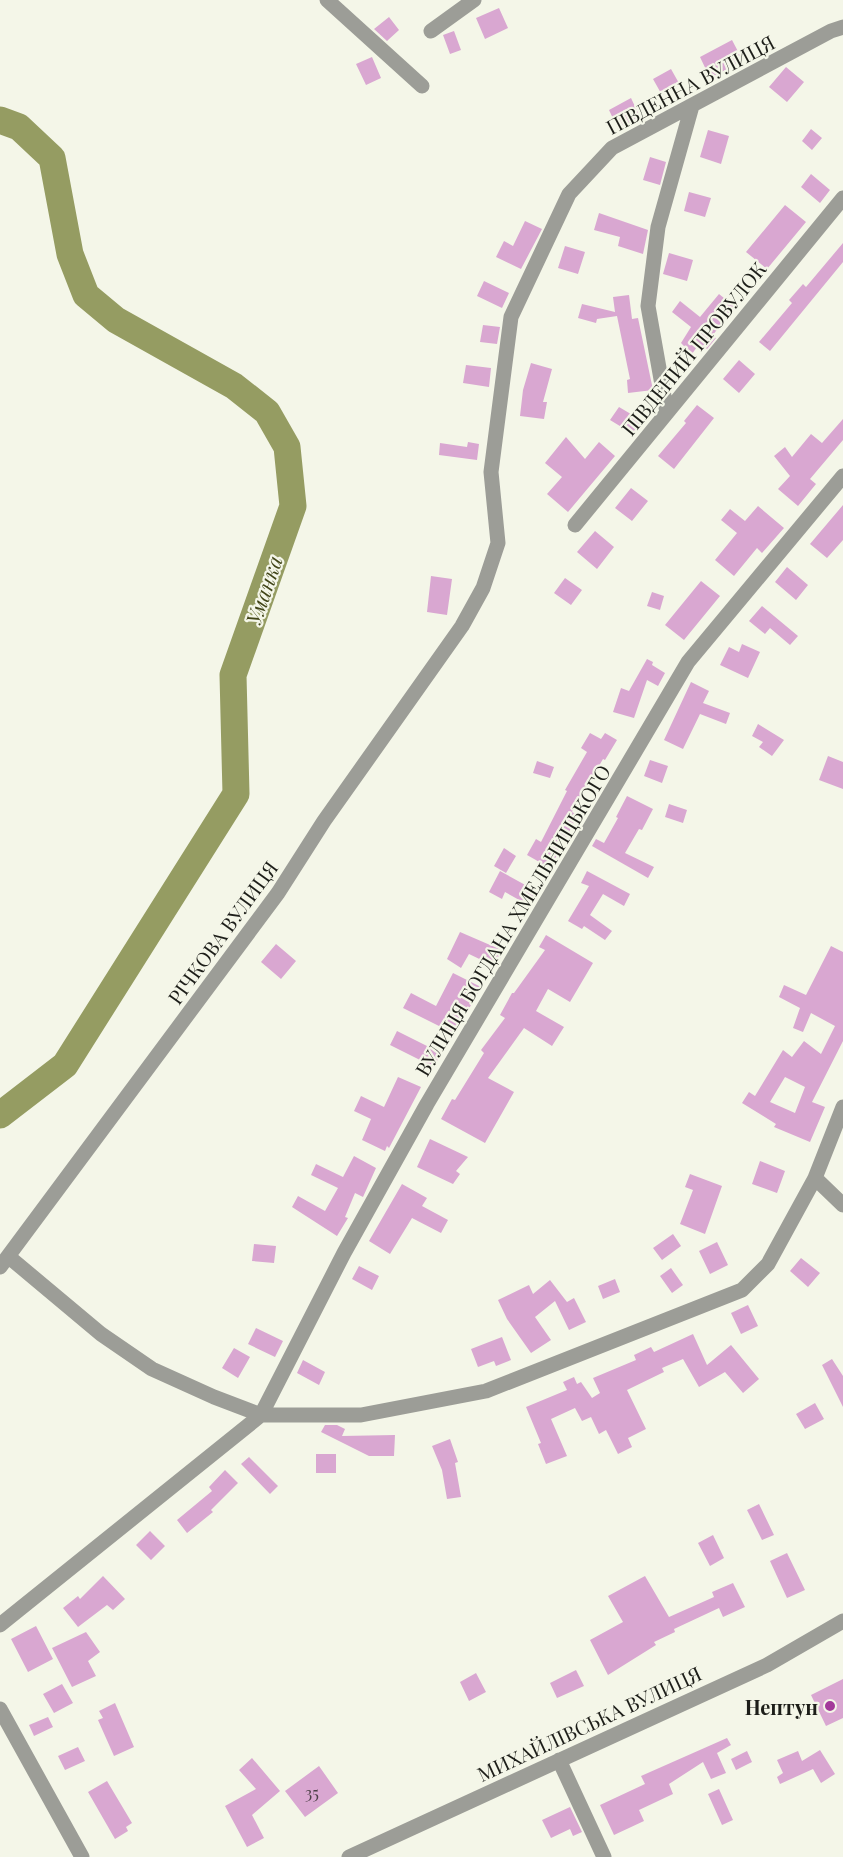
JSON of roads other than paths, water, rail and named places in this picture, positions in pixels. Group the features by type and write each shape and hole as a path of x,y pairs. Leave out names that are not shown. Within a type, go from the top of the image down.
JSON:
{"street":[{"path":"327,0 422,86"},
{"path":"431,31 474,0"},
{"name":"ПІВДЕННА ВУЛИЦЯ","path":"462,627 483,588 498,543 491,472 511,317 569,194 612,148 831,31 843,27"},
{"path":"668,413 648,306 658,227 692,106"},
{"name":"ПІВДЕНИЙ ПРОВУЛОК","path":"575,525 843,198"},
{"name":"ВУЛИЦЯ БОГДАНА ХМЕЛЬНИЦЬКОГО","path":"261,1415 344,1253 427,1104 688,662 843,476"},
{"name":"РІЧКОВА ВУЛИЦЯ","path":"4,1262 278,893 324,821 462,627"},
{"path":"4,1262 152,1369 214,1397 261,1415 361,1415 486,1391 742,1290 768,1264 815,1178 843,1107"},
{"path":"815,1178 843,1205"},
{"path":"0,1625 261,1415"},
{"name":"МИХАЙЛІВСЬКА ВУЛИЦЯ","path":"349,1857 767,1665 843,1621"},
{"path":"0,1709 82,1857"},
{"path":"559,1760 604,1857"}],"waterway":[{"name":"Уманка","path":"0,120 19,127 52,158 70,254 86,295 116,320 234,386 267,412 287,447 293,506 233,675 236,794 65,1065 0,1115"}],"place":[{"name":"Нептун","path":"830,1706"}]}
